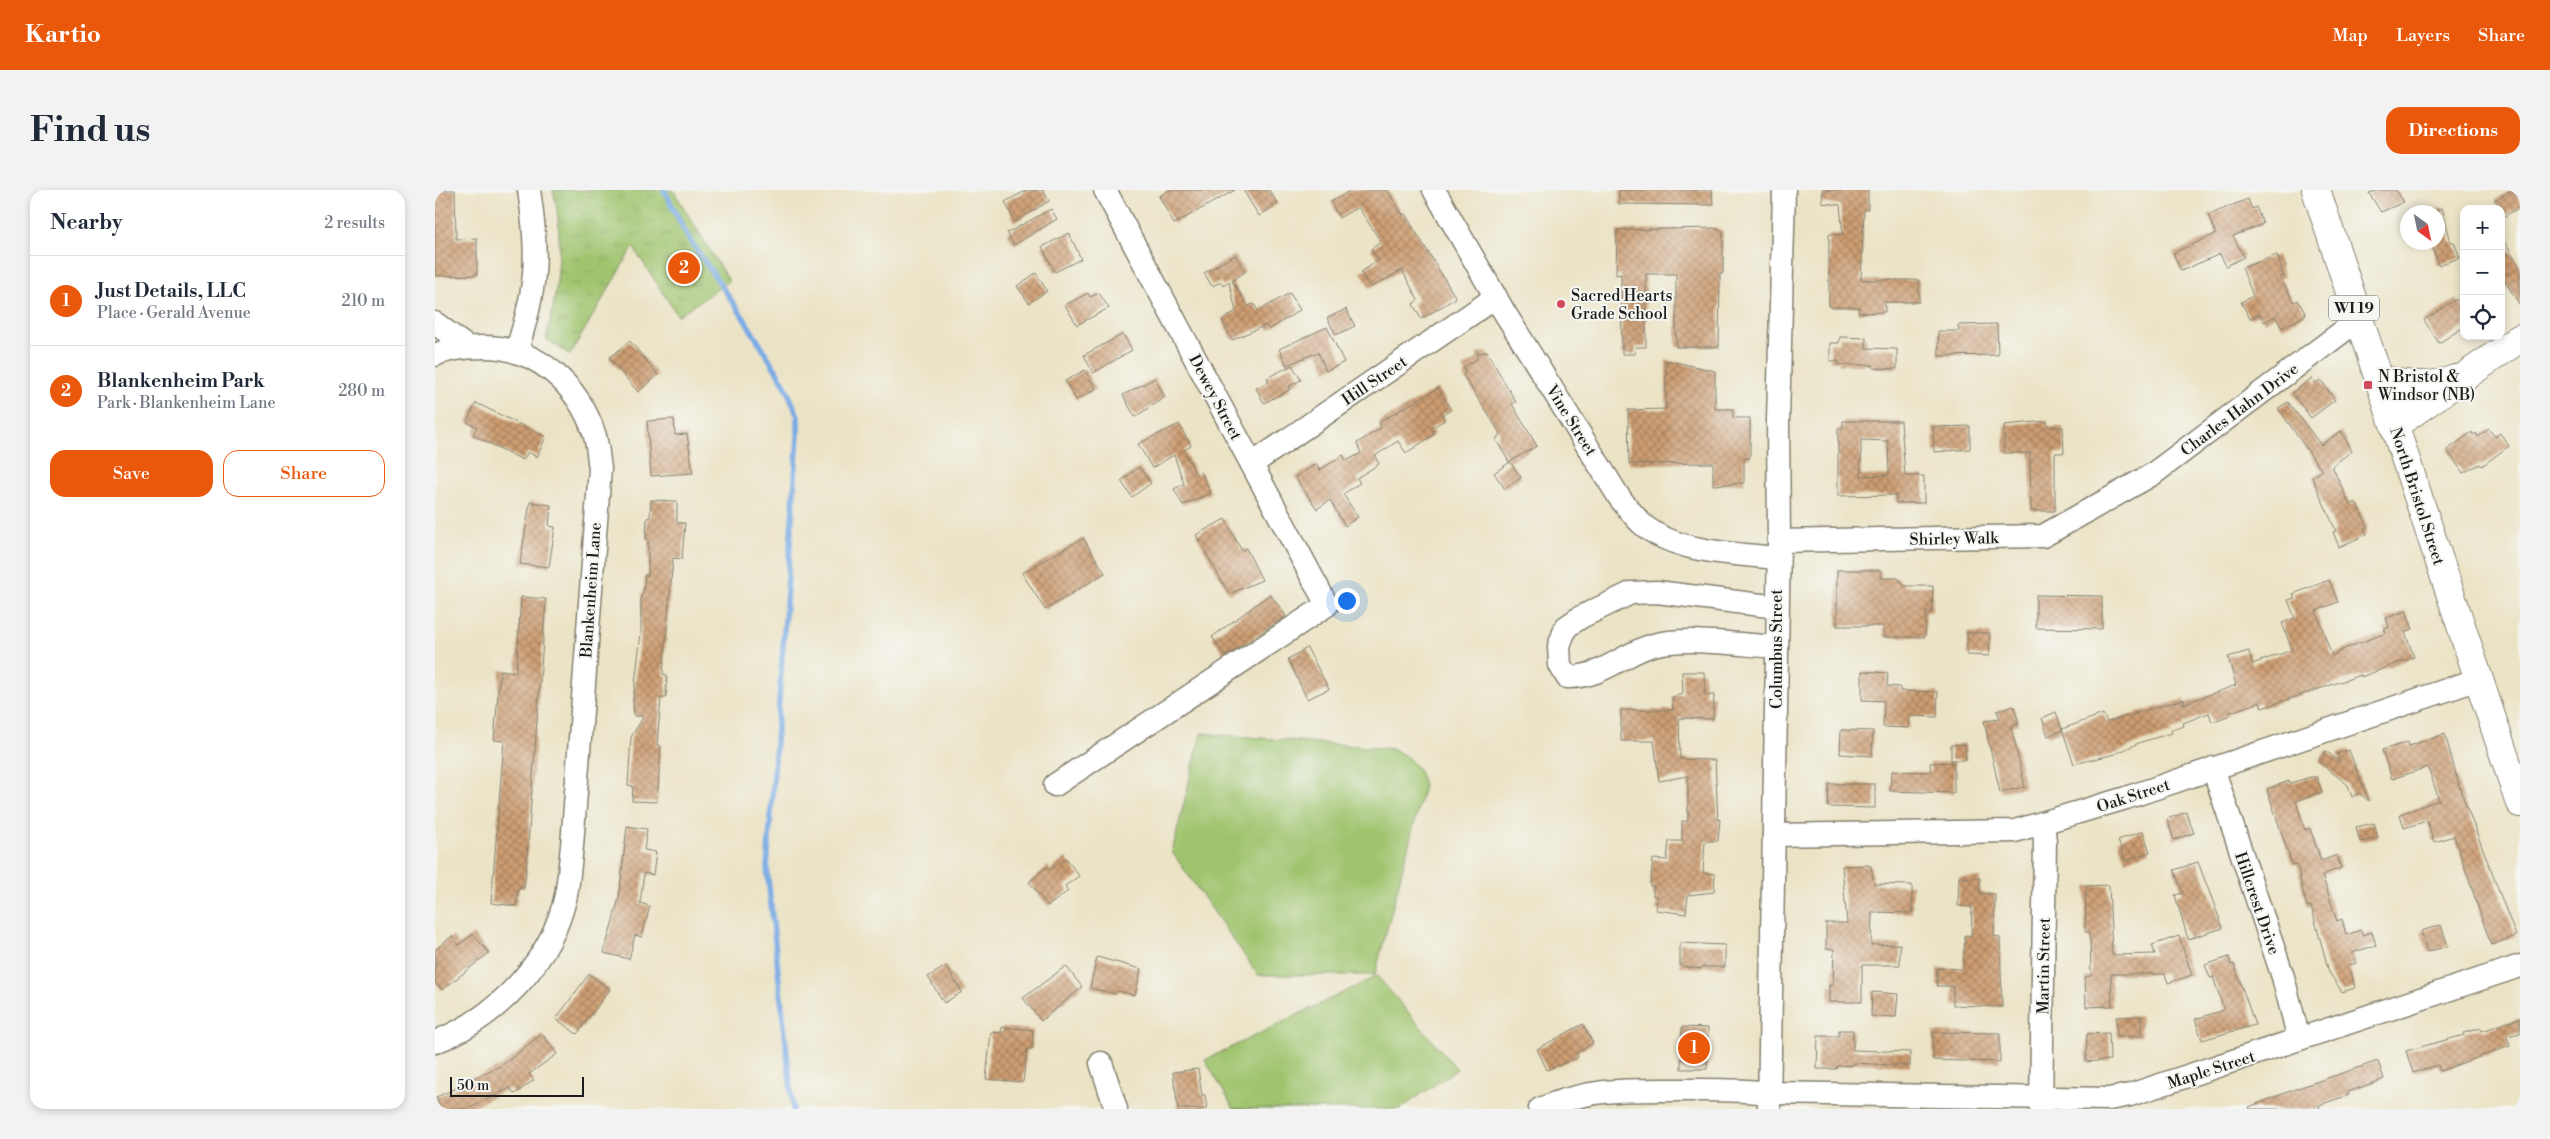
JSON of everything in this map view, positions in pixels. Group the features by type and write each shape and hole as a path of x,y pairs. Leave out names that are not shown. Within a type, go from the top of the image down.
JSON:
{"main road":[{"name":"North Bristol Street","path":"2316,190 2520,803"},
{"path":"2395,425 2520,338"},
{"path":"2379,379 2414,386 2447,383 2466,375"}],"street":[{"path":"516,352 530,310 535,278 536,247 529,190"},
{"name":"Dewey Street","path":"1055,785 1327,605 1105,190"},
{"name":"Vine Street","path":"1434,190 1496,297 1619,496 1642,524 1663,538 1716,552 1778,550"},
{"name":"Columbus Street","path":"1770,1101 1777,647 1778,421 1784,190"},
{"name":"Hill Street","path":"1252,464 1496,297"},
{"name":"Charles Hahn Drive","path":"2117,493 2153,474 2358,320"},
{"path":"435,323 467,347"},
{"name":"Blankenheim Lane","path":"435,355 443,351 467,347 501,347 539,361 556,374 576,396 595,435 599,468 572,846 566,896 556,925 529,972 495,1007 464,1028 435,1042"},
{"name":"Shirley Walk","path":"1778,550 2043,536 2117,493"},
{"path":"1777,606 1657,592 1631,593 1581,617 1567,627 1559,646 1561,665 1567,677 1584,677 1653,645 1685,642 1777,647"},
{"name":"Oak Street","path":"1774,835 2015,831 2213,768 2479,679"},
{"name":"Hillcrest Drive","path":"2213,768 2283,977 2299,1039"},
{"name":"Martin Street","path":"2041,1103 2045,841 2043,823"},
{"name":"Maple Street","path":"1540,1109 1567,1097 1609,1091 1743,1090 1770,1101 2041,1103 2109,1099 2131,1095 2520,966"},
{"path":"1101,1063 1116,1109"}],"green space":[{"path":"553,190 673,190 729,281 678,316 633,247 570,355 546,339 559,265 559,227"},
{"path":"1201,733 1393,749 1404,755 1417,768 1424,786 1375,975 1258,975 1172,852"},
{"path":"1377,976 1457,1069 1400,1109 1234,1109 1205,1060"}],"building":[{"path":"435,190 455,190 456,239 477,238 477,275 435,276"},
{"path":"1027,190 1043,190 1049,201 1015,222 1005,202"},
{"path":"1169,190 1235,190 1174,224 1159,196"},
{"path":"1243,190 1269,190 1278,204 1259,216"},
{"path":"1351,190 1387,190 1403,215 1405,214 1456,298 1421,319 1413,304 1418,300 1402,270 1370,288 1361,272 1379,260 1371,249 1381,242 1358,207 1339,218 1331,202"},
{"path":"1619,190 1712,190 1713,205 1619,204"},
{"path":"1823,190 1868,190 1868,210 1864,210 1861,280 1919,280 1919,302 1885,302 1885,312 1858,313 1859,307 1829,307 1829,234 1843,235 1840,205 1822,203"},
{"path":"2380,190 2396,190 2404,202 2381,212 2369,193"},
{"path":"2511,190 2520,200 2520,207 2505,216 2505,205 2498,205 2495,200"},
{"path":"2248,199 2252,209 2256,207 2263,224 2233,236 2244,257 2226,266 2220,254 2181,271 2173,253 2216,234 2208,215"},
{"path":"1051,209 1057,219 1014,245 1007,233"},
{"path":"2445,219 2451,242 2454,242 2460,258 2438,265 2433,250 2445,250"},
{"path":"1714,228 1723,231 1723,273 1720,273 1719,347 1676,347 1676,274 1646,274 1646,347 1636,347 1635,354 1622,354 1621,274 1616,275 1617,230"},
{"path":"1069,233 1081,259 1055,272 1042,247"},
{"path":"2505,243 2520,267 2520,305 2505,281"},
{"path":"1235,255 1245,272 1232,281 1248,306 1254,304 1258,311 1290,293 1300,310 1269,330 1266,325 1232,340 1222,320 1236,311 1229,282 1223,286 1221,282 1212,286 1204,273"},
{"path":"2277,255 2284,276 2280,277 2294,302 2298,300 2306,315 2282,328 2275,316 2264,322 2260,314 2250,319 2241,302 2253,296 2242,268"},
{"path":"1036,273 1047,291 1029,303 1017,286"},
{"path":"1088,293 1090,297 1099,293 1109,308 1077,325 1065,305"},
{"path":"2456,299 2460,304 2460,330 2439,343 2424,320"},
{"path":"1346,309 1355,326 1336,335 1327,318"},
{"path":"1997,324 1998,355 1939,356 1938,331 1959,331 1958,325"},
{"path":"1327,327 1344,362 1326,371 1318,352 1287,365 1279,349"},
{"path":"1123,334 1132,350 1093,373 1084,355"},
{"path":"1840,337 1866,338 1866,348 1897,349 1897,369 1873,368 1873,365 1839,365 1839,361 1830,361 1830,343 1839,343"},
{"path":"630,341 658,375 638,392 609,358"},
{"path":"1487,352 1516,402 1512,404 1537,446 1509,462 1496,440 1500,433 1463,375 1466,373 1463,367 1477,359 1477,353"},
{"path":"1666,360 1715,371 1715,409 1733,409 1733,418 1750,418 1750,458 1744,458 1744,483 1713,485 1713,463 1629,464 1628,410 1666,409"},
{"path":"1292,365 1301,380 1289,386 1291,389 1264,403 1256,388 1269,382 1267,378"},
{"path":"1085,370 1096,389 1076,400 1065,381"},
{"path":"1155,378 1165,397 1135,417 1123,395"},
{"path":"2312,378 2315,383 2321,380 2335,400 2311,418 2292,393"},
{"path":"1438,388 1451,410 1442,415 1445,420 1431,428 1435,434 1406,453 1398,441 1375,456 1379,464 1357,478 1360,483 1343,494 1358,517 1345,526 1330,500 1317,509 1295,477 1316,464 1320,470 1343,455 1346,461 1361,453 1357,443 1381,428 1379,424 1381,421"},
{"path":"2288,402 2321,445 2341,431 2352,451 2332,466 2350,505 2356,502 2368,527 2364,528 2367,534 2339,547 2333,532 2336,531 2312,477 2322,471 2278,408"},
{"path":"476,403 546,437 537,457 528,452 523,460 473,435 477,427 467,422"},
{"path":"674,419 675,435 687,434 693,473 651,476 647,421"},
{"path":"1843,421 1901,421 1905,476 1924,476 1924,503 1896,503 1896,495 1838,496 1838,429 1843,428","holes":["1861,440 1888,441 1889,475 1861,476"]},
{"path":"2047,421 2048,427 2063,427 2064,453 2055,453 2055,511 2031,511 2030,453 2004,453 2004,425"},
{"path":"1179,424 1191,446 1184,450 1196,475 1201,472 1211,493 1183,505 1174,489 1184,484 1174,455 1152,468 1138,444"},
{"path":"1970,426 1970,449 1934,452 1933,427"},
{"path":"2489,429 2495,437 2500,433 2509,446 2482,466 2480,464 2463,473 2447,450 2472,432 2473,435 2476,433 2478,437"},
{"path":"1510,462 1521,477 1505,489 1494,473"},
{"path":"1139,467 1151,483 1132,497 1121,481"},
{"path":"651,500 677,501 677,523 685,523 682,559 673,558 663,674 667,675 666,698 661,698 657,745 661,746 657,802 632,801 633,786 628,785 631,737 644,716 634,716 633,700 641,633 641,594 643,594 645,575 648,576 648,539 646,539 647,518 650,517"},
{"path":"530,502 551,505 549,526 555,527 549,567 520,564"},
{"path":"1225,519 1242,551 1246,548 1262,580 1229,594 1196,535"},
{"path":"1083,538 1105,573 1045,610 1022,573"},
{"path":"1837,570 1881,570 1881,578 1898,578 1905,586 1933,586 1932,612 1926,612 1925,637 1884,637 1884,626 1837,626"},
{"path":"2329,580 2338,602 2316,611 2332,656 2344,649 2386,633 2384,629 2389,628 2386,618 2406,611 2413,629 2405,632 2414,657 2361,677 2361,675 2262,708 2260,702 2228,713 2230,715 2212,722 2209,713 2183,723 2184,726 2171,730 2172,733 2141,742 2115,754 2074,764 2062,729 2103,714 2107,722 2184,699 2183,704 2236,685 2228,657 2249,651 2252,664 2292,650 2282,623 2295,618 2288,600 2295,598 2293,594"},
{"path":"1270,594 1286,616 1226,656 1212,637"},
{"path":"2036,595 2102,596 2102,629 2036,628"},
{"path":"521,597 546,599 526,871 524,888 519,888 516,906 491,903 504,741 494,740 500,670 516,672"},
{"path":"1967,633 1990,633 1989,656 1967,655"},
{"path":"1307,648 1329,689 1307,699 1288,659"},
{"path":"1862,671 1888,673 1887,686 1900,687 1900,691 1938,692 1937,717 1910,716 1909,728 1883,727 1884,701 1862,700"},
{"path":"1682,672 1704,672 1705,695 1714,695 1713,719 1679,718 1680,759 1715,760 1718,819 1720,819 1718,841 1705,841 1703,873 1715,874 1714,892 1688,895 1686,914 1656,910 1657,896 1653,896 1653,886 1650,886 1653,859 1667,860 1669,841 1682,841 1682,821 1688,821 1688,776 1659,781 1654,741 1621,741 1621,710 1673,710 1672,697 1683,694"},
{"path":"2014,706 2019,724 2011,726 2025,787 2000,792 1984,721 2000,719 1997,711"},
{"path":"2056,712 2062,730 2048,736 2042,718"},
{"path":"1841,730 1873,731 1872,756 1840,754"},
{"path":"2445,734 2460,789 2516,936 2491,945 2454,836 2434,842 2427,821 2404,828 2400,814 2439,800 2428,767 2392,779 2382,750 2408,742 2409,746"},
{"path":"1965,744 1966,760 1951,760 1951,745"},
{"path":"2349,750 2369,801 2359,793 2352,797 2348,785 2318,761 2326,751 2340,762 2337,754"},
{"path":"1954,762 1954,793 1890,791 1892,771 1931,772 1930,763"},
{"path":"2317,777 2322,792 2296,801 2305,830 2310,828 2321,861 2337,855 2341,868 2322,875 2337,921 2342,919 2346,935 2361,930 2363,935 2372,932 2376,945 2352,953 2356,963 2349,965 2355,988 2342,992 2329,972 2311,906 2307,907 2297,864 2292,865 2267,789 2289,781 2290,783"},
{"path":"1829,784 1875,784 1875,808 1828,807"},
{"path":"2186,812 2194,833 2174,840 2167,819"},
{"path":"2374,823 2378,838 2360,842 2356,827"},
{"path":"627,826 647,829 644,850 656,852 653,875 644,873 640,903 650,906 642,937 635,935 629,959 604,953 619,898"},
{"path":"2143,831 2150,852 2125,861 2118,840"},
{"path":"1066,858 1079,876 1065,886 1068,891 1048,906 1029,882 1048,866 1050,870"},
{"path":"2198,862 2223,928 2188,939 2175,895 2183,893 2174,870"},
{"path":"1842,866 1871,866 1874,884 1912,885 1912,913 1872,912 1871,945 1900,944 1900,965 1862,965 1862,1002 1829,1002 1829,985 1833,986 1834,949 1826,949 1826,923 1847,923"},
{"path":"1959,877 1980,878 1980,893 1995,894 1994,936 2000,937 2002,1007 1953,1005 1953,986 1937,986 1937,968 1963,969 1965,935 1971,936 1972,907 1958,906"},
{"path":"2109,885 2112,955 2155,954 2152,945 2179,936 2192,975 2168,983 2165,974 2111,974 2112,1006 2086,1007 2085,977 2091,976 2090,939 2088,932 2085,932 2086,886"},
{"path":"2441,925 2448,946 2427,952 2421,931"},
{"path":"473,934 489,953 442,990 435,982 435,950 452,936 459,945"},
{"path":"1680,943 1725,945 1725,967 1702,967 1701,969 1680,966"},
{"path":"1097,957 1141,969 1135,995 1117,991 1116,994 1090,988"},
{"path":"2229,957 2231,965 2234,964 2255,1025 2202,1040 2195,1019 2224,1010 2213,977 2210,978 2205,965"},
{"path":"946,966 962,992 944,1003 928,977"},
{"path":"1066,966 1082,987 1041,1021 1023,998"},
{"path":"589,974 610,989 577,1034 556,1019"},
{"path":"1872,992 1898,994 1896,1017 1871,1016"},
{"path":"2141,1016 2141,1036 2117,1037 2116,1017"},
{"path":"2520,1018 2520,1033 2507,1036 2510,1046 2440,1071 2438,1065 2413,1073 2406,1051 2464,1035 2463,1033 2481,1028 2482,1031"},
{"path":"1583,1024 1593,1043 1576,1053 1578,1057 1547,1070 1537,1049"},
{"path":"1002,1027 1033,1030 1032,1049 1027,1049 1023,1082 986,1079 991,1032 1001,1033"},
{"path":"1682,1027 1708,1028 1707,1069 1681,1069"},
{"path":"1839,1030 1853,1030 1853,1050 1910,1052 1910,1066 1853,1063 1853,1065 1837,1066 1836,1069 1817,1069 1818,1036 1839,1036"},
{"path":"1933,1032 2000,1033 2000,1062 1933,1060"},
{"path":"2109,1033 2110,1060 2086,1062 2087,1034"},
{"path":"542,1034 557,1054 529,1074 534,1080 515,1094 510,1088 468,1109 441,1109 436,1097 457,1088 456,1085 501,1066"},
{"path":"2378,1061 2384,1079 2348,1092 2349,1095 2319,1105 2320,1109 2250,1109 2249,1107 2298,1088"},
{"path":"1198,1069 1202,1095 1205,1095 1207,1109 1178,1109 1173,1072"}],"waterway":[{"path":"664,190 689,239 743,317 784,383 798,416 767,868 793,1109"}],"place":[{"name":"Blankenheim Park","path":"684,268"},
{"name":"Sacred Hearts Grade School","path":"1561,304"},
{"name":"N Bristol & Windsor (NB)","path":"2368,385"},
{"name":"Just Details, LLC","path":"1694,1048"}]}
